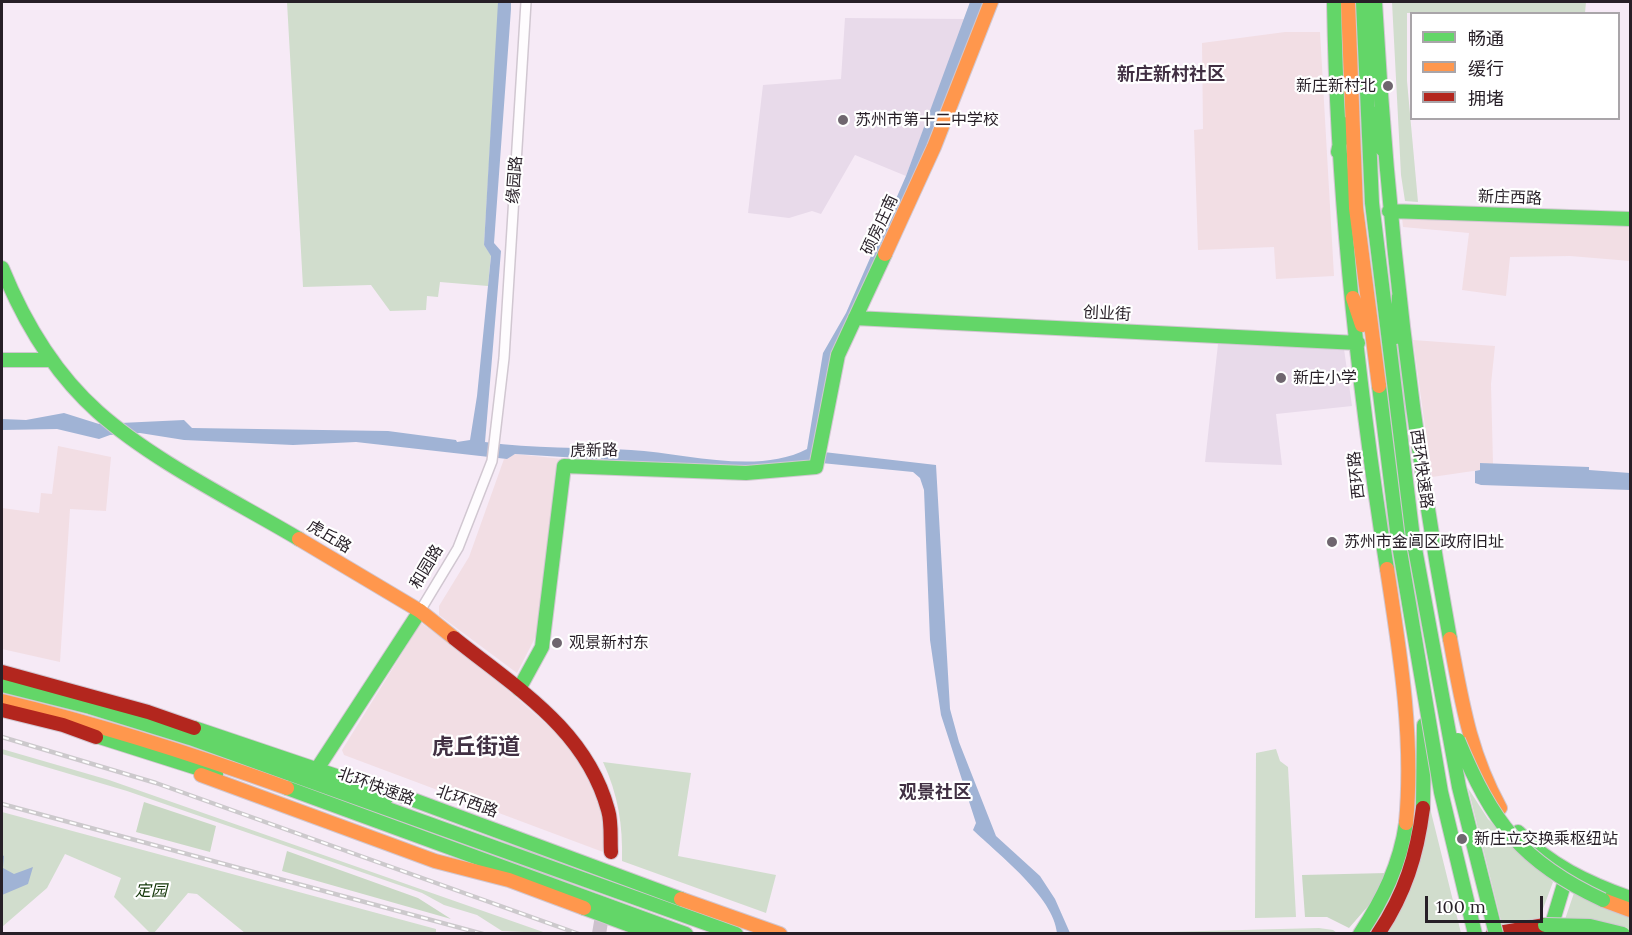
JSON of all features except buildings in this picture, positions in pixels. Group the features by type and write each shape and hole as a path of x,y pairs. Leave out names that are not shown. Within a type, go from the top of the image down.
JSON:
{"main road":[{"name":"硕房庄南","path":"818,460 838,355 934,147 991,2"},
{"name":"西环路","path":"1334,2 1334,105 1338,152 1358,343 1407,731 1408,802 1405,830 1388,889 1360,933"},
{"name":"西环快速路","path":"1348,2 1356,208 1398,539 1424,703 1441,792 1475,933"},
{"name":"西环快速路","path":"1363,2 1365,91 1372,208 1413,538 1459,787 1494,933"},
{"path":"1375,2 1383,150 1389,211 1425,502 1472,747 1496,802 1527,842 1568,870 1630,898"},
{"path":"1365,91 1383,150"},
{"path":"1338,152 1350,94"},
{"name":"新庄西路","path":"1389,211 1630,219"},
{"name":"虎丘路","path":"2,268 19,307 52,360 98,414 129,438 420,611 519,689 564,729 593,767 607,806 611,852"},
{"path":"1393,377 1399,296"},
{"path":"1353,298 1374,359"},
{"name":"创业街","path":"855,318 1358,343"},
{"path":"2,360 52,360"},
{"name":"虎新路","path":"519,689 542,647 564,466 746,473 818,460"},
{"name":"和园路","path":"318,769 420,611"},
{"path":"1399,661 1452,651"},
{"name":"北环西路","path":"2,672 148,712 342,778 384,789 702,908 780,933"},
{"name":"北环快速路","path":"2,685 90,707 686,933"},
{"name":"北环快速路","path":"2,701 188,745 736,933"},
{"path":"1443,702 1481,795 1499,824 1522,850 1569,885 1630,910"},
{"path":"1378,933 1405,891 1418,848 1424,794 1424,703"},
{"path":"2,710 63,725 203,770 426,849 499,864"},
{"path":"63,725 435,861 509,880 654,933"},
{"path":"1452,725 1505,933"},
{"path":"342,778 381,796 506,844 571,876"},
{"path":"1549,933 1568,870"},
{"path":"1494,933 1564,925 1597,927 1623,933"}],"street":[{"name":"缘园路","path":"504,358 526,2"},
{"name":"和园路","path":"420,611 458,548 492,462 504,358"}],"shaded area":[{"name":"苏州市第十二中学校","path":"845,18 965,19 906,176 855,155 821,214 812,211 789,218 748,213 763,85 841,79"},
{"path":"1285,32 1320,32 1334,276 1276,279 1274,247 1198,250 1194,130 1203,129 1202,43"},
{"path":"1402,217 1630,226 1630,261 1570,256 1510,257 1506,296 1462,290 1469,233 1403,227"},
{"path":"1413,340 1495,346 1491,384 1493,464 1480,463 1480,470 1432,477"},
{"name":"新庄小学","path":"1218,344 1344,349 1352,406 1276,414 1282,465 1205,462"},
{"path":"58,446 111,457 106,511 70,509 60,662 2,649 2,508 39,513 41,493 52,494"},
{"path":"515,454 563,459 537,634 517,673 439,615 439,606 469,557 504,459"},
{"path":"421,623 475,661 563,739 579,760 597,795 603,822 603,852 344,755 342,750"}],"green space":[{"path":"287,2 504,2 499,3 484,245 491,255 488,286 440,282 438,297 427,296 426,310 390,311 371,285 303,287"},
{"path":"1392,2 1586,2 1585,12 1407,13 1407,81 1418,202 1405,201 1401,175"},
{"path":"2,749 109,780 546,933 502,931 477,915 444,905 422,893 127,791 2,754"},
{"path":"1276,749 1280,761 1288,767 1296,917 1255,918 1256,753"},
{"path":"603,762 691,773 678,856 776,875 766,913 622,861 622,835 618,810"},
{"path":"1468,788 1488,819 1553,882 1534,933 1504,933"},
{"path":"1427,796 1461,933 1381,934 1390,922"},
{"path":"144,802 216,826 210,852 136,832"},
{"name":"定园","path":"2,812 436,929 436,933 245,933 197,894 188,893 154,933 150,933 114,897 121,878 65,854 47,888 2,927"},
{"path":"287,851 418,898 451,919 282,871"},
{"path":"1387,873 1376,897 1349,928 1327,917 1305,917 1302,875"},
{"path":"1574,893 1630,916 1630,933 1560,934"},
{"path":"1319,928 1333,930 1337,933 1127,933"}],"water":[{"path":"498,2 511,2 511,9 494,243 501,251 485,442 539,447 631,450 744,462 788,457 807,449 823,353 846,313 906,176 970,2 987,2 941,119 833,356 815,451 936,465 950,709 959,742 996,836 1040,876 1055,899 1070,933 1057,933 1054,919 1036,891 973,830 976,823 941,715 930,640 924,490 920,478 913,472 811,462 802,465 708,466 515,454 507,459 356,442 293,445 184,440 140,433 110,435 99,439 57,429 2,430 2,419 26,420 64,413 99,424 184,420 192,428 388,431 456,440 457,442 470,440 477,396 491,256 484,245"},
{"path":"1480,463 1589,467 1589,470 1630,473 1630,490 1481,485 1475,483 1475,471 1480,470"},
{"path":"2,855 4,856 3,868 14,874 33,867 28,884 2,895"}],"tunnel":[{"path":"599,934 604,904"}],"railway":[{"path":"2,737 156,783 579,934"},
{"path":"2,804 483,934"}],"traffic: fast":[{"path":"1334,2 1339,144 1350,286 1366,428 1387,569"},
{"path":"1363,2 1372,203 1413,538"},
{"path":"1375,2 1386,162 1402,321 1412,401 1450,639"},
{"path":"1372,113 1383,150"},
{"path":"1338,152 1344,124"},
{"path":"1389,211 1630,219"},
{"path":"519,689 542,647 564,466 746,473 816,467 838,355 885,254"},
{"path":"2,268 20,308 42,346 68,381 98,412 169,464 299,539"},
{"path":"1396,337 1399,296"},
{"path":"855,318 1358,343"},
{"path":"2,360 52,360"},
{"path":"1379,386 1398,539"},
{"path":"1413,538 1459,787 1496,934"},
{"path":"1398,539 1441,792 1475,934"},
{"path":"317,769 420,611"},
{"path":"2,685 90,707 190,738 736,934"},
{"path":"1423,808 1424,725"},
{"path":"194,728 342,778 384,789 681,899"},
{"path":"87,733 216,774"},
{"path":"1458,740 1483,794 1512,837 1551,870 1575,886 1603,900"},
{"path":"342,778 386,798"},
{"path":"287,788 686,934"},
{"path":"1360,934 1376,908 1395,867 1406,823"},
{"path":"1518,832 1530,844 1570,872 1630,898"},
{"path":"1549,934 1568,871"},
{"path":"584,908 654,934"},
{"path":"1545,925 1590,926 1623,934"}],"traffic: slow":[{"path":"885,254 934,147 991,2"},
{"path":"1348,2 1356,208 1379,386"},
{"path":"1353,298 1362,325"},
{"path":"299,539 420,611 454,638"},
{"path":"1387,569 1401,664 1407,727 1406,823"},
{"path":"1450,639 1468,726 1489,787 1500,808"},
{"path":"2,701 146,740 287,788"},
{"path":"201,775 435,861 509,880 584,908"},
{"path":"681,899 780,934"},
{"path":"1603,900 1630,910"}],"traffic: jam":[{"path":"454,638 546,712 583,756 598,781 608,810 611,852"},
{"path":"2,672 148,712 194,728"},
{"path":"2,710 63,725 96,737"},
{"path":"1378,934 1403,889 1417,842 1423,808"},
{"path":"1493,934 1545,925"}],"place":[{"name":"新庄新村北","path":"1388,86"},
{"name":"苏州市第十二中学校","path":"843,120"},
{"name":"新庄小学","path":"1281,378"},
{"name":"苏州市金阊区政府旧址","path":"1332,542"},
{"name":"观景新村东","path":"557,643"},
{"name":"新庄立交换乘枢纽站","path":"1462,839"}],"district":[{"name":"新庄新村社区","path":"1171,75"},
{"name":"虎丘街道","path":"476,748"},
{"name":"观景社区","path":"935,793"}]}
